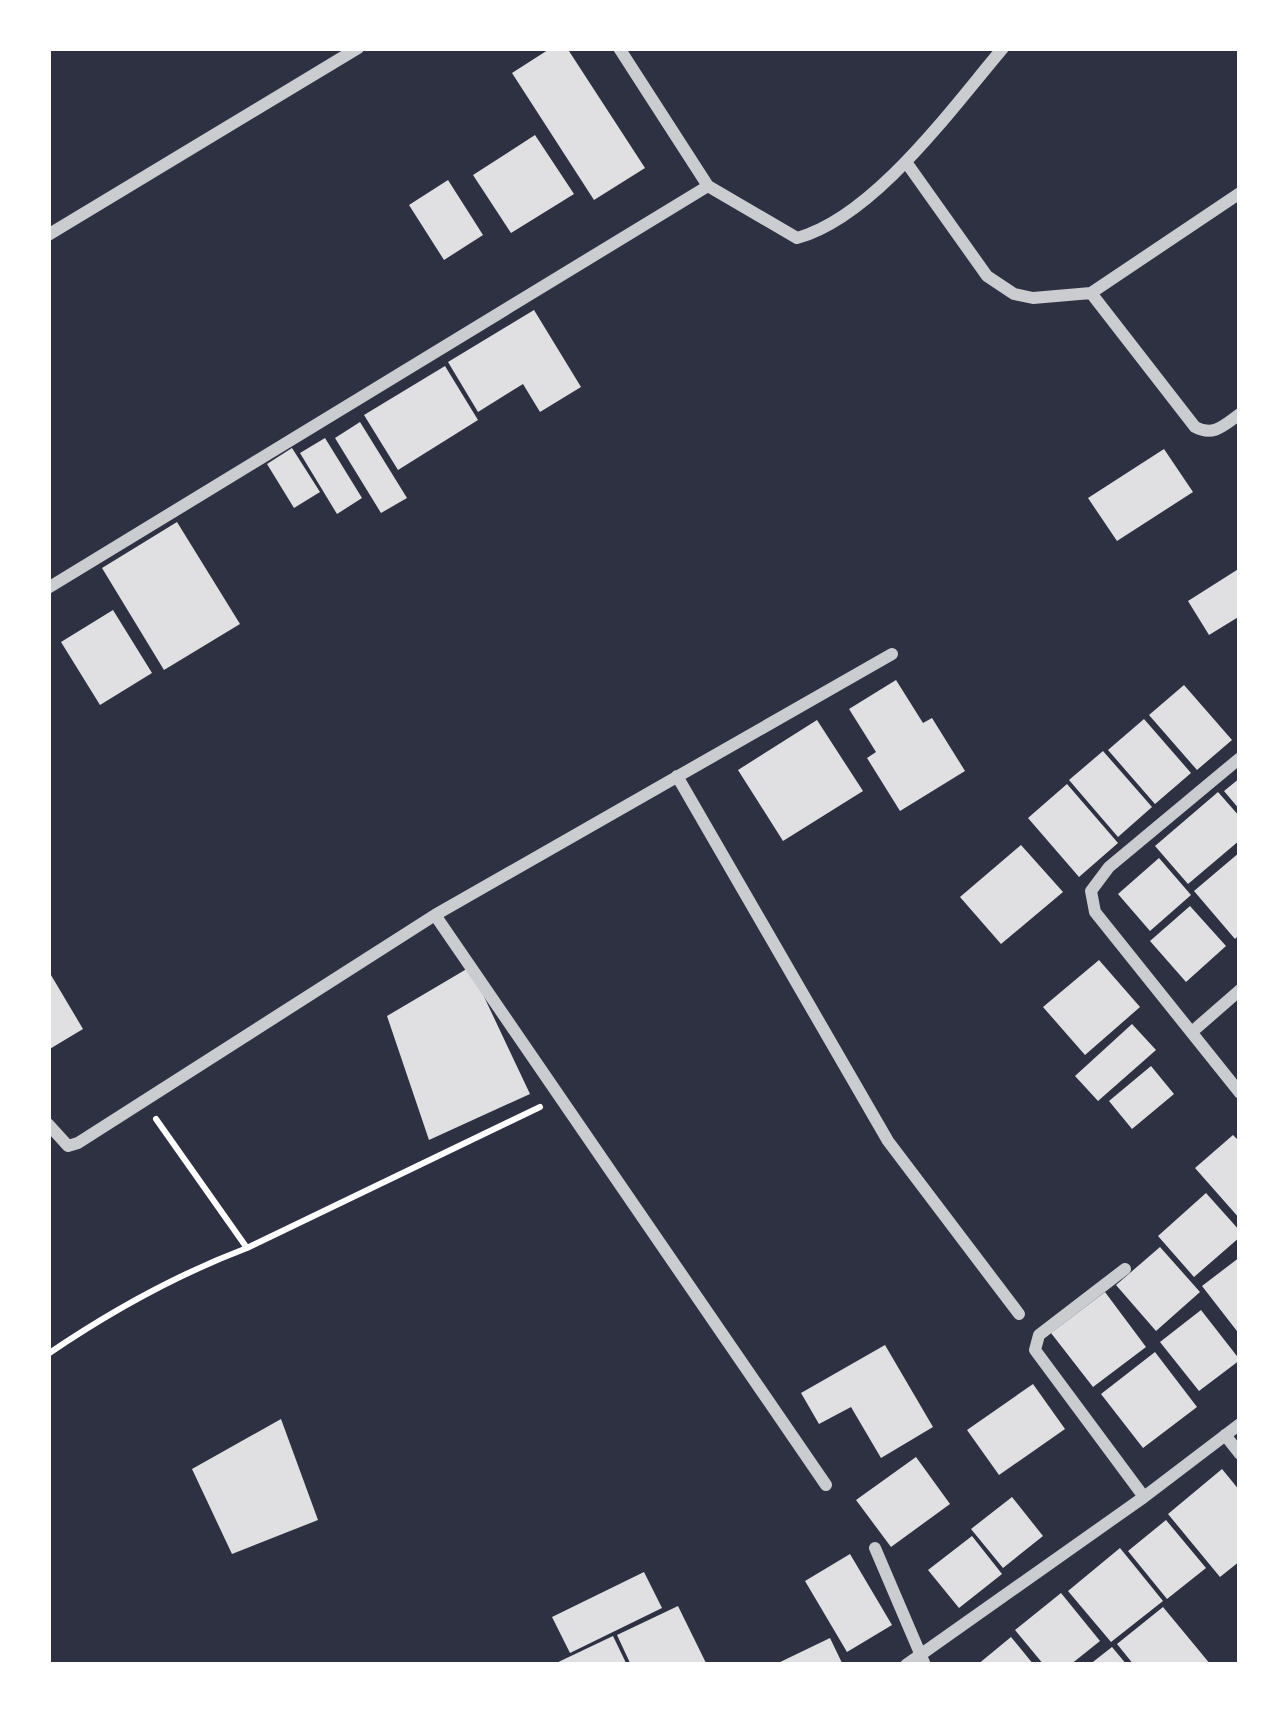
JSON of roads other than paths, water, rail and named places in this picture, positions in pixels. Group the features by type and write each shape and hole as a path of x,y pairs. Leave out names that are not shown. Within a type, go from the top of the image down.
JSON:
{"street":[{"path":"48,235 358,48"},
{"path":"619,48 708,186 797,238 822,231 906,162 1003,48"},
{"path":"906,162 987,276 1014,294 1033,298 1091,293 1240,194"},
{"path":"48,588 708,186"},
{"path":"1091,293 1195,427 1216,431 1240,414"},
{"path":"48,1124 68,1146 79,1143 435,914 892,654"},
{"path":"1240,758 1109,867 1090,891 1095,912 1240,1093"},
{"path":"676,776 888,1142 1018,1314"},
{"path":"435,914 826,1485"},
{"path":"1193,1031 1240,990"},
{"path":"1125,1269 1039,1335 1035,1350 1144,1497"},
{"path":"907,1665 923,1661 1240,1424"},
{"path":"1225,1435 1240,1454"},
{"path":"875,1548 923,1661"}]}
